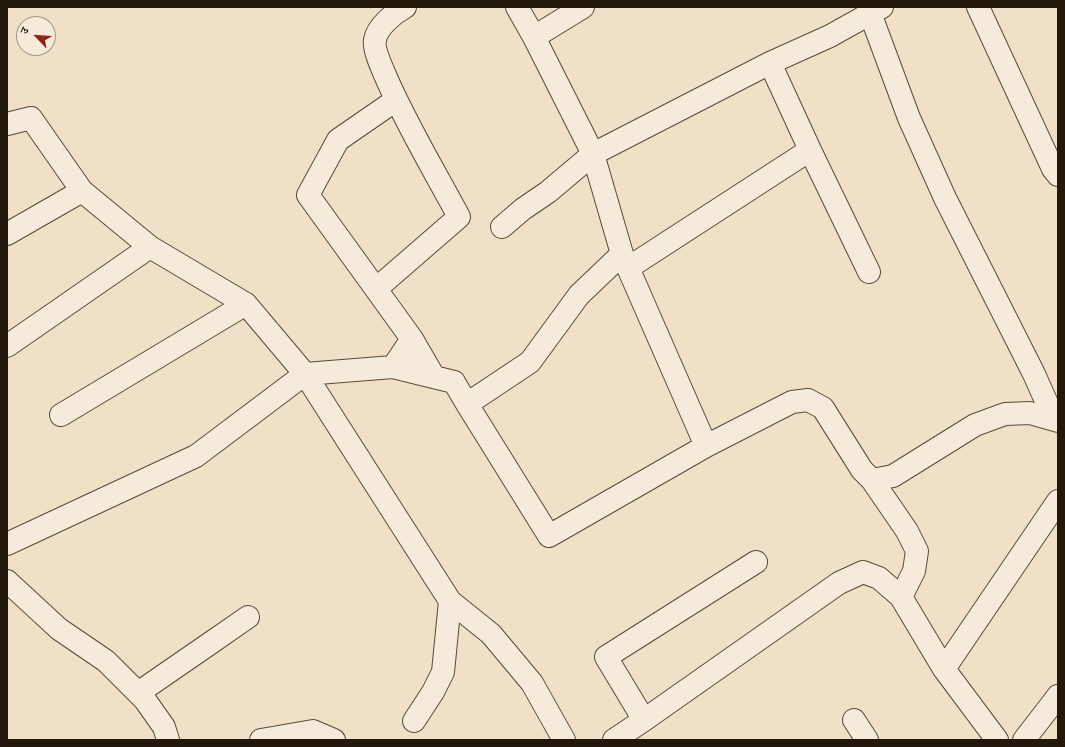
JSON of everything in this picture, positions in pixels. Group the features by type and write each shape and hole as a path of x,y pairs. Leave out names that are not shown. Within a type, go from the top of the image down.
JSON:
{"street":[{"path":"376,289 459,217 396,100 378,58 375,41 381,27 395,12 405,7"},
{"path":"517,7 534,37 593,154 625,261 706,446"},
{"path":"534,37 583,7"},
{"path":"978,7 1053,169 1058,175"},
{"path":"502,227 523,209 548,192 593,154 770,63 830,36 876,10 908,118 945,198 1056,420"},
{"path":"770,63 869,272"},
{"path":"396,100 338,140 308,195 412,339 434,377"},
{"path":"7,124 31,118 82,191 150,247 246,304 305,374 450,601 491,634 532,683 564,740"},
{"path":"467,404 530,362 578,295 625,261 810,150"},
{"path":"7,234 82,191"},
{"path":"7,346 150,247"},
{"path":"61,415 246,304"},
{"path":"392,367 412,339"},
{"path":"7,544 196,456 305,374 392,367 454,382 549,536 706,446 792,402 808,400 823,408 862,470 872,480 907,531 917,551 914,571 901,597"},
{"path":"872,480 893,476 975,425 1006,414 1030,413 1056,420"},
{"path":"944,669 1058,500"},
{"path":"644,720 606,657 756,562"},
{"path":"614,740 839,583 863,572 880,578 901,597 944,669 997,740"},
{"path":"7,581 59,629 106,660 145,700 164,727 168,740"},
{"path":"414,721 433,692 443,672 450,601"},
{"path":"138,693 248,617"},
{"path":"1024,740 1058,696"},
{"path":"854,720 867,740"},
{"path":"261,740 314,731 334,740"}]}
